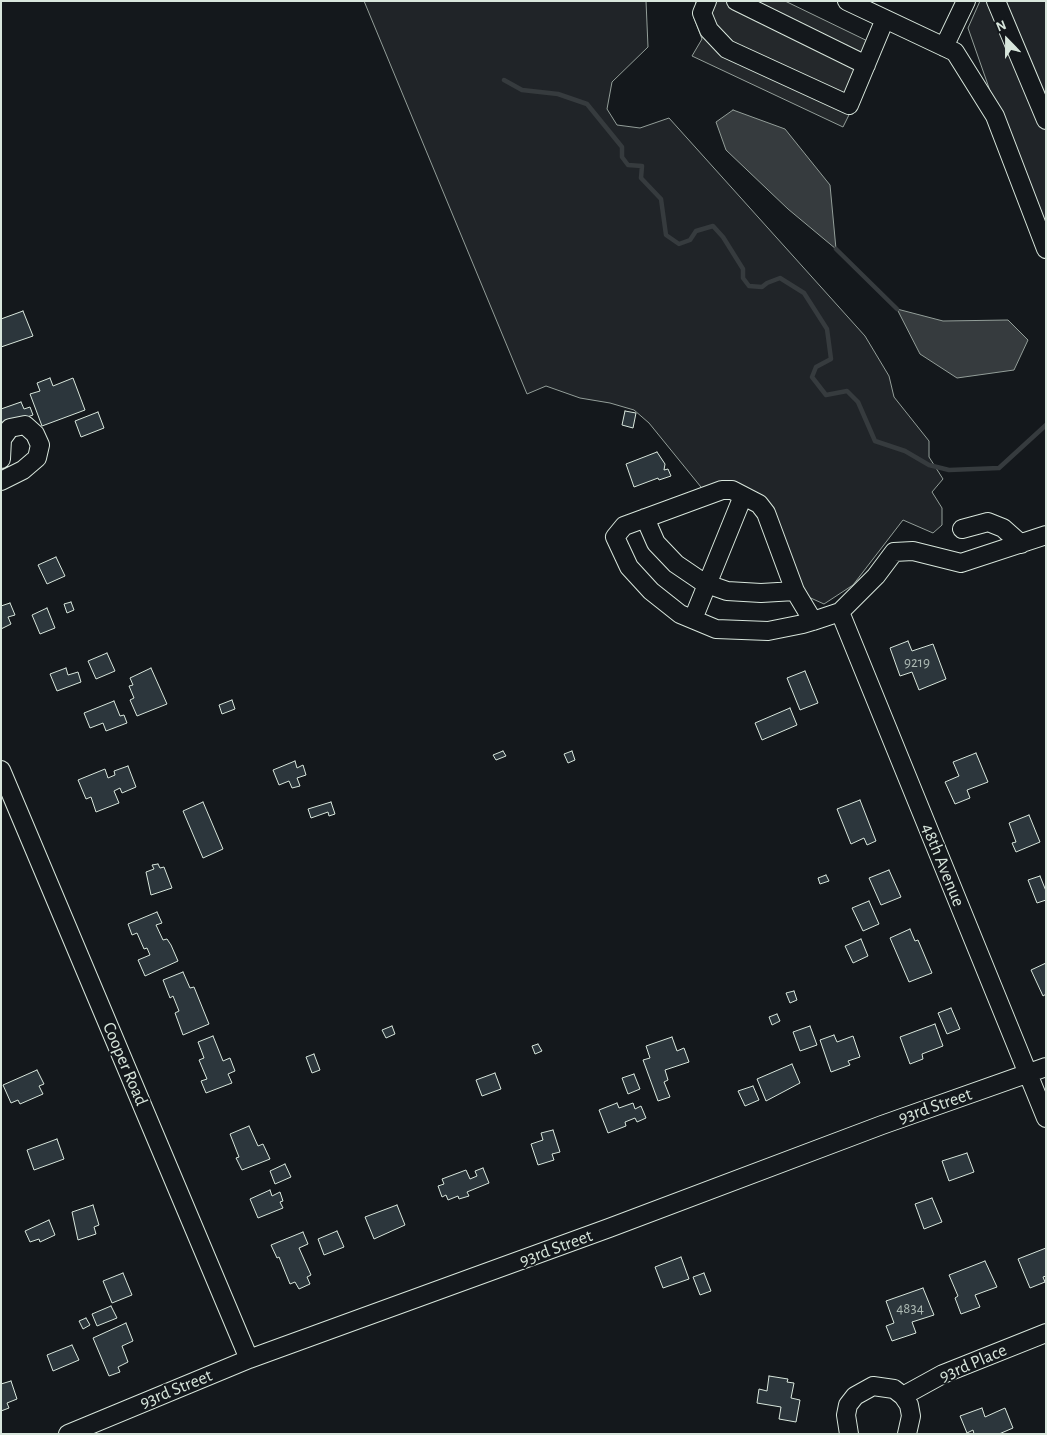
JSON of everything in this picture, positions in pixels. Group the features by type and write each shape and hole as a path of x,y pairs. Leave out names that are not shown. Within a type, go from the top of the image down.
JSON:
{"street":[{"path":"707,1 702,13 709,30 728,49 849,105 885,19"},
{"path":"736,1 866,65"},
{"path":"847,1 955,52 995,116 1046,249"},
{"path":"944,47 966,1"},
{"path":"996,1 1046,120"},
{"path":"1,459 2,439 10,428 25,426 36,434 40,445 37,458 23,470 1,481"},
{"path":"813,621 795,591 766,512 759,504 732,490 722,490 624,526 616,537 629,568 651,591 680,614 716,629 768,631 813,621 840,612 876,576 894,552 914,551 961,563 1046,535"},
{"path":"693,619 743,496"},
{"path":"645,518 656,543 676,564 708,584 727,591 761,593 795,591"},
{"path":"962,529 988,522 1003,528 1022,544"},
{"name":"48th Avenue","path":"840,612 1046,1118"},
{"name":"Cooper Road","path":"3,777 249,1359"},
{"name":"93rd Street","path":"68,1434 249,1359 609,1228 882,1125 1046,1067"},
{"name":"93rd Place","path":"903,1396 943,1374 1046,1333"},
{"path":"849,1434 846,1420 848,1404 863,1389 873,1386 884,1386 903,1396 909,1405 912,1416 907,1434"}],"shaded area":[{"path":"364,1 646,1 648,47 612,82 607,109 617,125 640,128 669,118 865,336 889,376 894,397 929,441 929,457 943,479 932,492 942,508 942,525 933,533 903,520 853,585 824,604 804,595 757,495 705,492 649,423 634,410 610,403 580,398 546,386 527,394"},
{"path":"696,1 785,1 882,48 843,127 692,56 702,39 694,18"},
{"path":"980,1 1046,1 1046,228 995,105 968,28"},
{"path":"733,110 785,129 830,185 836,249 788,209 726,150 716,122"},
{"path":"897,309 943,321 1008,320 1028,340 1014,370 957,378 920,354"}],"building":[{"path":"23,311 33,336 1,347 1,319"},
{"path":"50,378 53,386 73,378 85,410 42,426 30,394 40,391 37,383"},
{"path":"21,402 24,409 30,407 33,415 1,426 1,409"},
{"path":"625,411 636,413 633,428 622,425"},
{"path":"98,412 104,428 81,437 75,421"},
{"path":"657,452 665,464 664,470 668,469 671,476 659,480 658,478 634,487 626,464"},
{"path":"56,557 65,576 47,584 38,565"},
{"path":"71,602 74,610 67,613 64,604"},
{"path":"10,603 15,615 8,617 11,624 1,629 1,606"},
{"path":"47,608 55,628 40,634 32,615"},
{"path":"908,641 912,651 933,644 946,679 919,690 912,672 900,676 890,648"},
{"path":"107,653 115,671 96,679 88,661"},
{"path":"66,668 68,675 78,672 81,682 57,691 50,674"},
{"path":"151,668 167,704 137,716 130,700 134,698 129,686 133,685 130,678"},
{"path":"805,671 818,703 800,710 787,678"},
{"path":"232,700 235,709 222,714 219,705"},
{"path":"114,701 120,716 124,715 127,723 106,731 103,723 90,728 84,713"},
{"path":"790,708 797,725 762,740 755,723"},
{"path":"503,751 506,756 496,760 493,755"},
{"path":"572,751 575,760 568,763 564,754"},
{"path":"976,753 988,782 967,790 970,798 955,804 945,782 959,776 953,762"},
{"path":"295,761 297,768 303,765 306,775 297,778 300,786 292,788 289,781 279,785 273,770"},
{"path":"128,766 136,787 122,793 120,788 114,791 119,803 96,812 91,797 86,799 78,780 105,769 108,778 115,775 114,771"},
{"path":"860,800 876,841 867,845 864,838 851,844 837,809"},
{"path":"203,802 223,849 203,858 183,811"},
{"path":"331,802 335,814 329,816 328,812 311,818 308,809"},
{"path":"1029,815 1040,842 1016,852 1012,843 1016,842 1009,823"},
{"path":"158,864 160,868 164,867 172,888 151,895 146,872 154,869 152,865"},
{"path":"889,870 901,897 881,905 869,878"},
{"path":"826,875 829,881 820,884 818,878"},
{"path":"1040,876 1046,891 1046,900 1037,903 1028,880"},
{"path":"869,901 879,924 863,931 852,908"},
{"path":"157,912 162,923 156,925 163,940 167,939 171,945 178,961 145,976 138,960 150,955 147,948 144,949 137,933 132,935 128,924"},
{"path":"910,929 915,941 918,940 932,973 909,982 890,938"},
{"path":"861,939 868,956 853,963 845,946"},
{"path":"1046,963 1046,994 1043,996 1031,970"},
{"path":"183,972 190,988 194,987 209,1024 183,1035 175,1013 179,1011 173,996 170,998 163,980"},
{"path":"794,991 797,1000 790,1003 786,993"},
{"path":"951,1008 960,1029 947,1034 938,1013"},
{"path":"777,1014 780,1021 772,1025 769,1017"},
{"path":"935,1024 943,1046 922,1054 923,1059 910,1064 900,1037"},
{"path":"392,1026 395,1034 386,1038 382,1030"},
{"path":"810,1026 817,1045 800,1051 793,1032"},
{"path":"834,1035 837,1042 853,1036 860,1057 848,1061 850,1065 831,1072 820,1040"},
{"path":"213,1036 223,1061 230,1058 235,1071 228,1074 232,1083 206,1093 201,1081 207,1079 199,1060 204,1058 198,1042"},
{"path":"672,1037 677,1051 684,1048 689,1062 665,1070 668,1080 664,1082 670,1097 658,1101 643,1060 650,1058 646,1046"},
{"path":"538,1044 542,1051 535,1054 532,1046"},
{"path":"314,1054 320,1070 312,1073 306,1057"},
{"path":"792,1064 800,1083 766,1101 757,1079"},
{"path":"37,1070 44,1084 39,1086 43,1094 20,1104 18,1100 11,1103 3,1085"},
{"path":"495,1073 501,1089 482,1096 476,1080"},
{"path":"634,1074 640,1089 628,1094 622,1078"},
{"path":"753,1086 759,1100 745,1106 738,1091"},
{"path":"617,1103 619,1108 633,1103 635,1109 641,1106 646,1118 637,1122 635,1118 625,1122 626,1126 608,1133 599,1110"},
{"path":"249,1126 258,1146 263,1144 270,1159 242,1170 236,1158 239,1157 230,1134"},
{"path":"553,1130 560,1152 552,1154 554,1160 538,1165 531,1144 543,1140 541,1133"},
{"path":"57,1139 64,1159 34,1170 27,1150"},
{"path":"967,1153 974,1172 949,1181 942,1161"},
{"path":"285,1164 291,1177 275,1184 270,1171"},
{"path":"483,1168 489,1183 467,1192 469,1196 459,1199 458,1196 448,1200 446,1195 442,1197 438,1186 444,1184 442,1179 466,1170 470,1179 477,1176 475,1171"},
{"path":"270,1190 272,1196 280,1192 283,1201 280,1202 283,1208 258,1218 250,1199"},
{"path":"932,1198 942,1222 924,1229 915,1204"},
{"path":"93,1205 99,1225 94,1227 96,1234 78,1240 72,1212"},
{"path":"397,1205 405,1225 374,1239 365,1217"},
{"path":"49,1220 55,1235 40,1242 39,1239 30,1242 25,1231"},
{"path":"337,1231 344,1247 324,1255 318,1239"},
{"path":"303,1232 308,1244 299,1248 311,1275 307,1277 310,1284 299,1289 295,1282 290,1284 279,1257 277,1258 271,1245"},
{"path":"1046,1248 1046,1276 1043,1277 1045,1282 1030,1288 1018,1259"},
{"path":"681,1257 689,1279 663,1288 655,1267"},
{"path":"985,1261 997,1287 975,1295 980,1307 961,1314 955,1298 958,1296 949,1275"},
{"path":"123,1273 132,1295 112,1303 103,1281"},
{"path":"704,1273 711,1291 700,1295 693,1277"},
{"path":"923,1288 934,1315 912,1322 916,1333 892,1341 886,1326 894,1323 886,1301"},
{"path":"111,1306 117,1318 97,1326 92,1314"},
{"path":"86,1318 90,1325 83,1329 79,1321"},
{"path":"126,1323 133,1341 122,1346 128,1362 118,1367 120,1372 109,1376 93,1338"},
{"path":"72,1345 79,1360 53,1371 47,1355"},
{"path":"769,1376 788,1379 787,1382 794,1383 791,1398 800,1400 796,1422 779,1419 781,1407 757,1403 759,1389 767,1391"},
{"path":"11,1381 17,1399 7,1403 9,1408 1,1411 1,1384"},
{"path":"982,1408 985,1417 1005,1408 1013,1428 999,1434 974,1434 973,1430 967,1433 960,1416"}],"waterway":[{"path":"504,80 522,90 558,94 587,104 622,147 622,157 628,165 642,166 641,178 661,199 666,235 679,244 690,240 696,231 713,226 723,237 743,269 743,278 749,286 762,287 780,278 804,293 827,329 831,359 816,367 812,377 826,395 847,391 858,402 875,441 905,451 929,465 949,470 999,468 1046,425"},
{"path":"836,249 897,309"}]}
